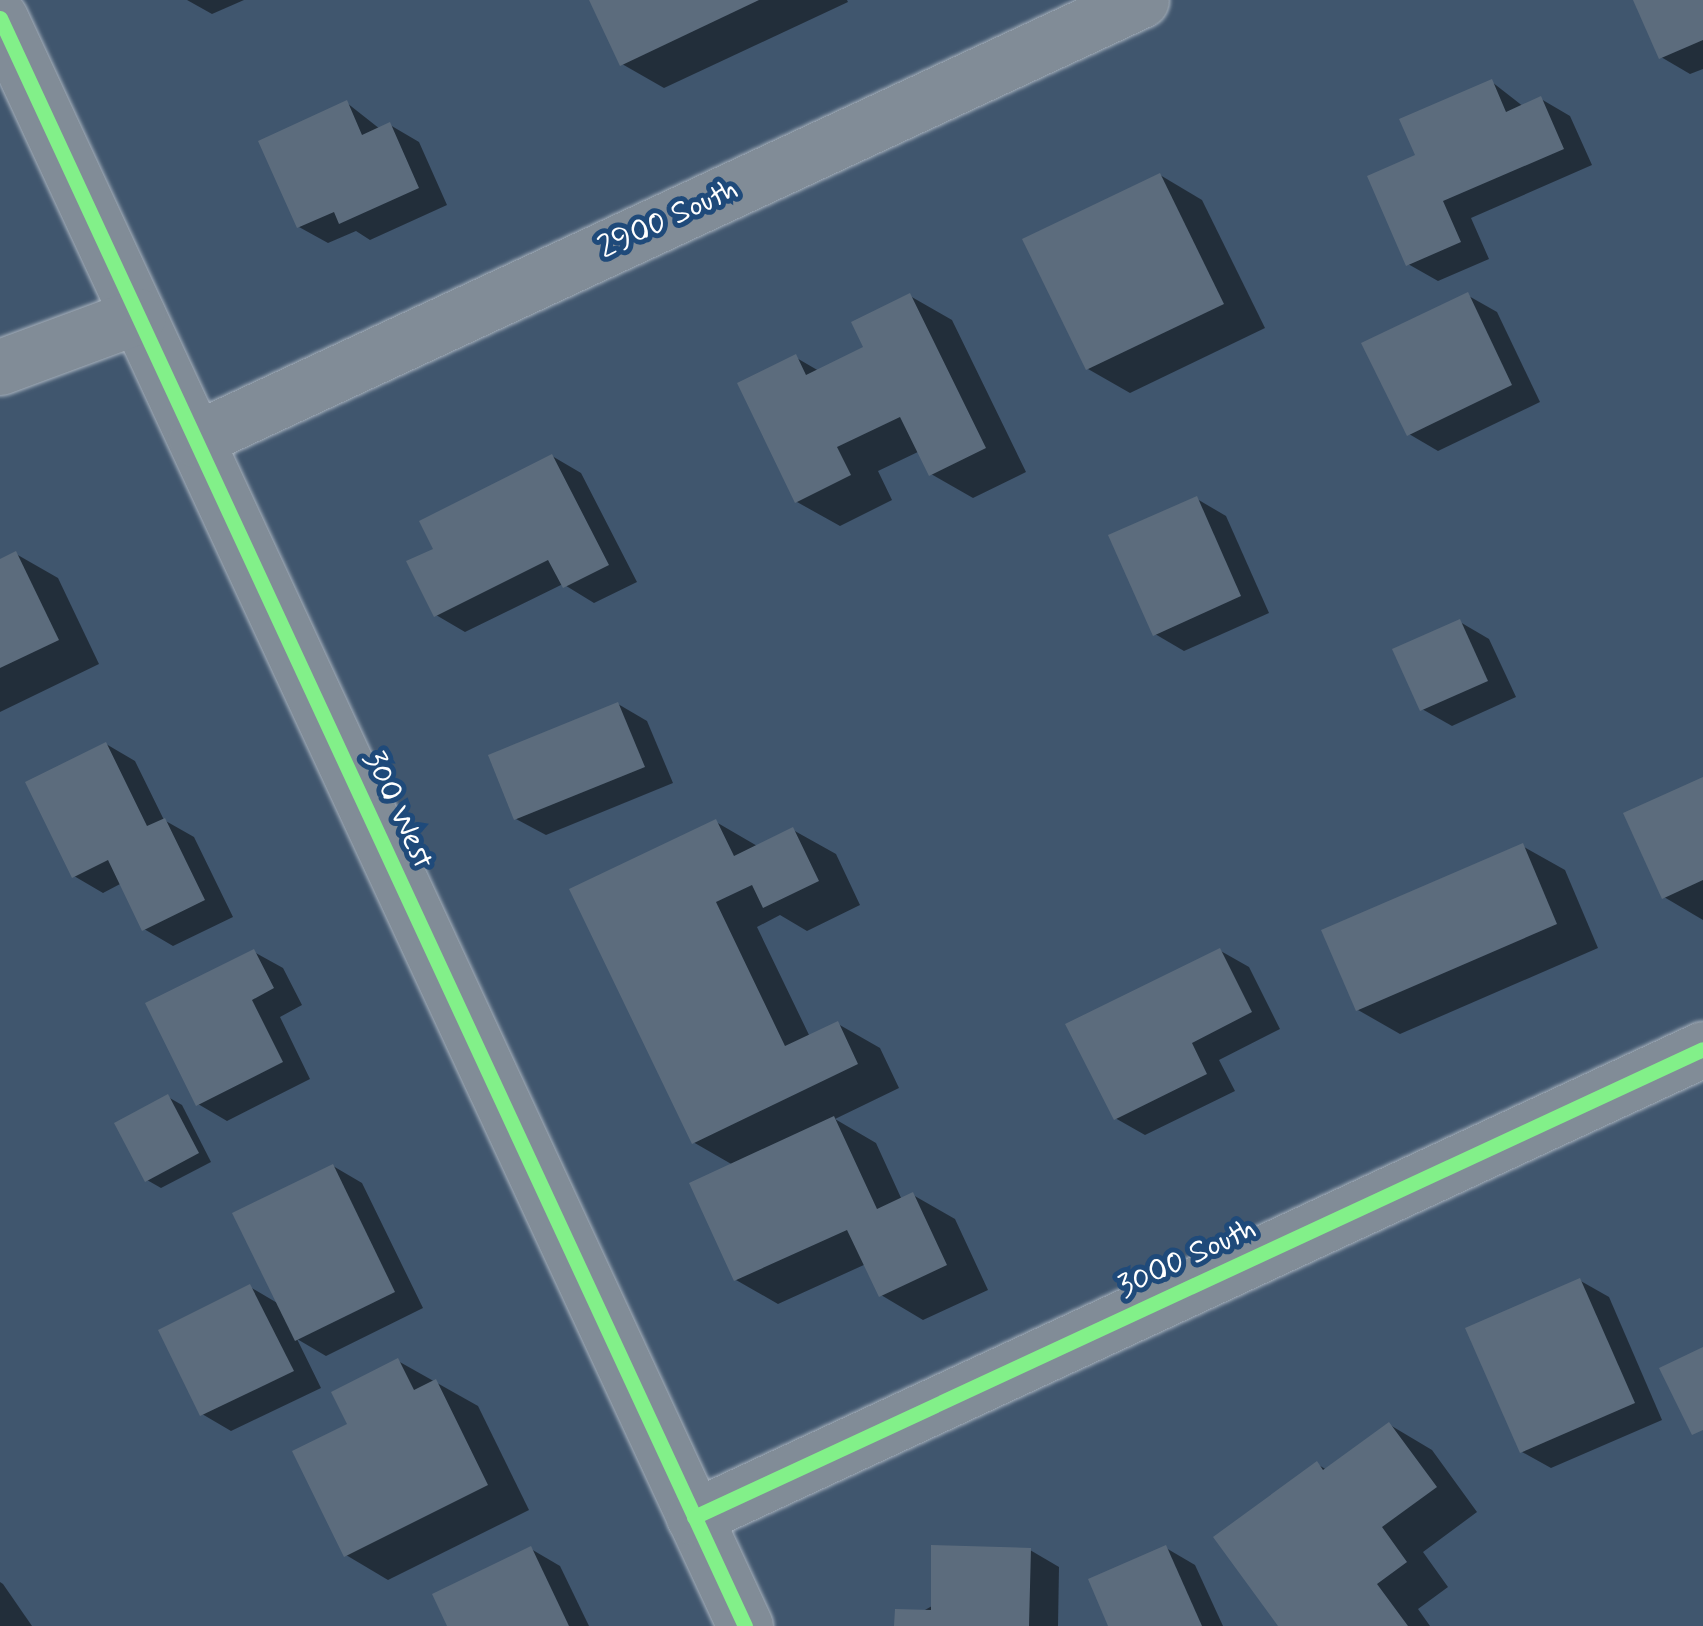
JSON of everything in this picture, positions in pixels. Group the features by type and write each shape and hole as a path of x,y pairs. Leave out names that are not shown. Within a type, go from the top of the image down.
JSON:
{"street":[{"name":"2900 South","path":"196,439 1142,0"},
{"name":"300 West","path":"0,18 745,1626"},
{"path":"0,366 138,316"},
{"name":"3000 South","path":"694,1516 1703,1050"}],"building":[{"path":"589,0 759,0 620,66"},
{"path":"1633,0 1703,0 1703,40 1659,59"},
{"path":"1492,79 1506,112 1541,96 1564,149 1443,201 1461,242 1406,266 1367,176 1415,155 1399,119"},
{"path":"347,100 362,135 390,122 419,188 339,224 334,212 297,228 258,141"},
{"path":"1160,173 1224,304 1086,370 1022,239"},
{"path":"1468,292 1512,385 1407,436 1361,343"},
{"path":"910,293 986,448 929,476 900,417 837,447 851,475 795,503 737,383 796,354 806,375 863,347 851,322"},
{"path":"552,454 609,565 563,588 548,560 434,617 406,561 433,549 419,521"},
{"path":"1197,496 1241,596 1153,636 1108,535"},
{"path":"16,551 59,640 0,668 0,559"},
{"path":"1460,619 1488,681 1420,711 1392,649"},
{"path":"618,702 645,767 514,820 488,755"},
{"path":"106,742 147,826 165,818 205,900 142,931 108,860 72,878 25,782"},
{"path":"1703,777 1703,880 1662,899 1623,813"},
{"path":"716,819 734,856 793,827 819,881 763,908 752,885 716,902 785,1046 838,1021 858,1064 692,1144 569,889"},
{"path":"1523,843 1557,924 1356,1011 1321,930"},
{"path":"1220,948 1252,1012 1192,1043 1207,1074 1114,1120 1065,1024"},
{"path":"254,949 274,988 252,1000 283,1062 196,1106 145,1003"},
{"path":"168,1094 199,1153 145,1182 114,1123"},
{"path":"834,1116 877,1209 913,1192 947,1265 879,1297 847,1230 734,1281 689,1183"},
{"path":"333,1164 395,1292 295,1341 232,1213"},
{"path":"1580,1278 1635,1403 1520,1453 1465,1328"},
{"path":"250,1284 294,1371 200,1416 158,1330"},
{"path":"1703,1347 1703,1430 1692,1435 1659,1368"},
{"path":"398,1358 414,1390 436,1379 488,1485 344,1557 292,1451 347,1424 331,1392"},
{"path":"1389,1422 1437,1487 1382,1527 1407,1562 1377,1584 1408,1626 1278,1626 1213,1537 1317,1461 1323,1470"},
{"path":"931,1545 1031,1548 1029,1626 894,1626 895,1609 931,1610"},
{"path":"1166,1545 1202,1626 1108,1626 1088,1579"},
{"path":"531,1546 569,1626 447,1626 432,1594"}],"cycle path":[{"path":"0,18 745,1626"},
{"path":"694,1517 1703,1049"}]}
